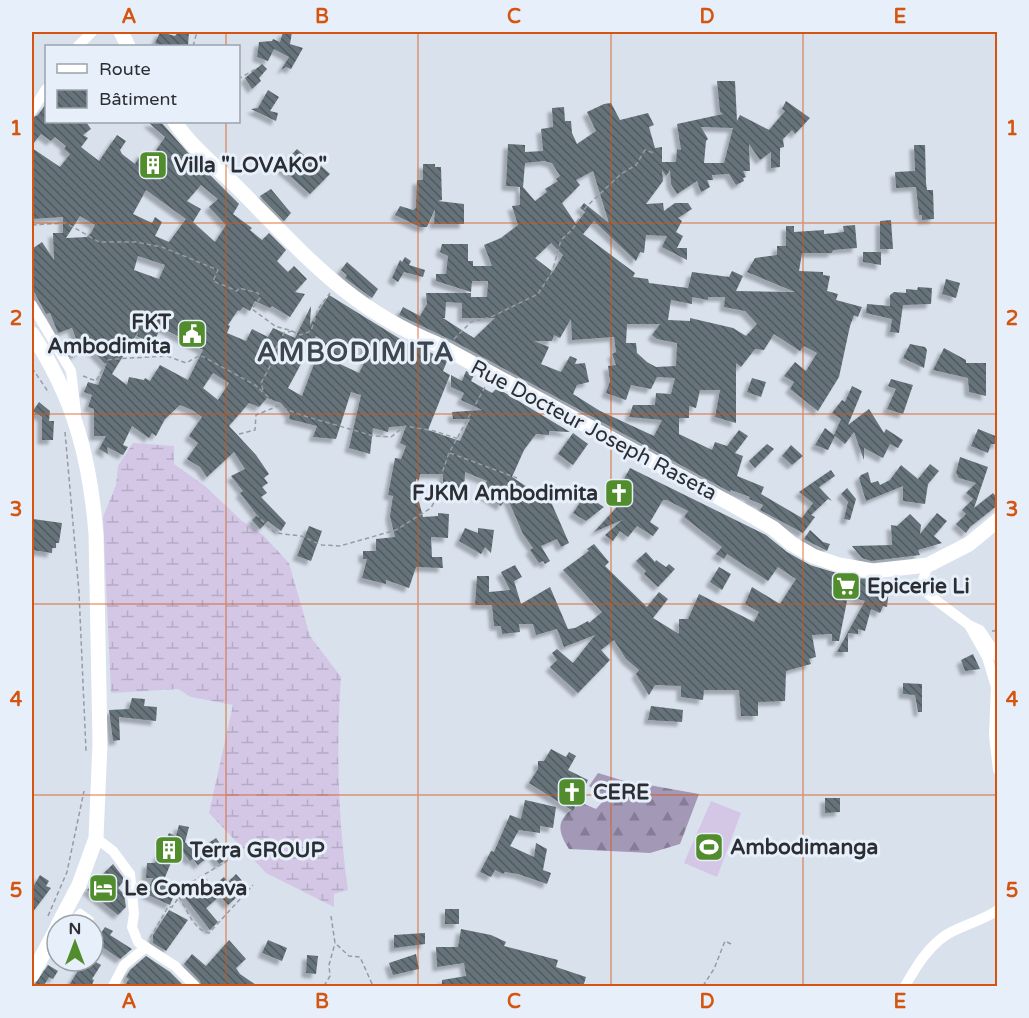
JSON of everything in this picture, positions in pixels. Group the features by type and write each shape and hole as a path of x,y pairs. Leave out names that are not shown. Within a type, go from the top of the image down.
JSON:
{"main road":[{"name":"Rue Docteur Joseph Raseta","path":"176,123 206,158 284,238 334,284 371,312 731,504 773,528 792,544 813,556 839,565 873,571 928,565 969,544 998,520"},
{"path":"32,334 61,384 77,422 94,508 96,534 100,743 96,838 79,885 62,913"},
{"path":"32,975 45,946"}],"street":[{"path":"79,45 92,32"},
{"path":"32,111 45,91"},
{"path":"32,305 71,371 77,422"},
{"path":"928,565 922,583 929,595 969,625 980,630 998,657"},
{"path":"969,625 994,673 996,687 994,735 998,770"},
{"path":"96,838 113,851 130,874 134,907 132,927 138,942 175,966 195,987"},
{"path":"905,987 919,961 947,935 980,922 998,910"},
{"path":"113,987 124,965 146,947"}],"path":[{"path":"240,78 256,69"},
{"path":"457,356 449,344 471,322 492,317 538,294 552,272 561,240 572,230 586,207 621,174 636,165 645,150 654,153"},
{"path":"32,225 66,223 99,242 136,242 162,247 212,267 218,270 213,281 237,291 239,288 258,294 260,298 252,309 275,326 300,335 311,331 318,309 334,284"},
{"path":"262,392 261,383 275,357 274,352 284,333 291,331"},
{"path":"71,371 96,381 108,360 167,356 186,363 200,355 262,392 278,406 374,436 391,436 405,426 434,431 459,439"},
{"path":"32,368 50,394"},
{"path":"250,509 275,534 301,536 329,546 361,542 396,530 431,508 438,495 442,472 450,453 482,389 494,377"},
{"path":"239,434 255,429 256,415 278,406"},
{"path":"64,432 79,592 87,752"},
{"path":"450,453 517,478"},
{"path":"58,913 86,786"},
{"path":"230,859 177,891 196,926 202,932 209,933 253,885"},
{"path":"146,947 168,907 172,907 178,896"},
{"path":"324,987 330,976 329,965 335,943 331,916"},
{"path":"703,987 714,969 725,941 733,945"},
{"path":"335,943 349,956 360,957 373,987"}],"green space":[{"path":"133,443 174,446 174,464 205,486 242,521 263,535 289,563 310,636 341,677 339,783 348,890 334,894 334,907 266,873 209,813 233,705 191,697 178,689 111,693 103,517 116,485 118,466"},
{"path":"598,773 621,780 699,794 680,844 650,853 569,849 561,834 561,822 568,812 582,803 596,809 606,798 589,786"},
{"name":"Ambodimanga","path":"711,801 741,813 717,877 684,863"}],"building":[{"path":"160,32 175,36 178,32 189,32 188,45 155,43"},
{"path":"283,32 292,32 290,44 303,48 291,69 286,67 281,70 289,57 274,49 268,61 257,57 259,42 273,39 280,42"},
{"path":"262,64 267,69 259,78 261,81 252,89 245,78"},
{"path":"717,81 735,81 737,121 740,115 769,130 785,111 782,109 786,101 810,118 795,134 792,130 783,139 784,147 780,148 780,167 771,168 771,152 760,160 749,144 750,171 743,171 746,177 743,178 744,181 736,185 729,174 712,175 713,180 707,180 710,187 705,190 701,192 697,181 677,194 671,184 670,170 666,176 662,170 663,181 646,204 663,203 664,211 675,203 688,203 692,209 678,218 682,221 676,232 683,236 677,248 687,248 687,260 662,247 667,236 646,235 644,253 640,252 636,261 594,221 583,234 635,273 633,277 648,279 649,283 688,288 692,272 729,277 732,271 743,276 736,291 795,292 747,272 755,258 777,255 777,246 786,246 786,226 794,226 794,232 824,230 824,234 844,232 843,226 855,225 857,248 833,250 832,253 802,253 799,271 823,272 823,275 830,276 827,291 838,294 836,300 862,307 858,317 854,315 850,326 839,377 818,411 790,389 794,382 784,376 795,362 806,371 817,353 804,346 800,351 774,334 764,350 755,349 741,367 736,363 736,423 715,417 720,390 700,390 696,408 689,406 689,418 679,418 679,434 712,450 715,442 727,446 739,430 748,436 735,453 743,456 737,476 764,487 761,494 802,518 813,503 799,492 831,470 835,476 819,487 832,501 828,499 811,515 815,517 803,533 760,510 763,505 749,499 750,497 731,490 730,492 455,342 399,315 403,307 420,316 427,304 426,293 471,293 471,297 487,297 488,281 472,281 471,292 436,281 436,274 446,274 448,256 440,252 442,244 468,244 468,261 473,261 473,266 492,266 484,245 501,238 518,225 512,206 520,205 520,187 506,186 508,144 525,145 525,152 543,151 541,129 553,127 552,108 564,107 565,121 571,121 572,133 577,144 596,131 587,112 604,104 611,103 620,120 648,113 654,125 649,127 655,148 662,147 662,162 676,162 677,149 681,150 677,124 723,114 720,112","holes":["701,127 733,128 724,163 704,163 708,139","544,161 552,163 560,176 556,179 558,181 545,189 547,192 535,201 523,187 525,163","593,171 609,223 584,203 580,208 585,212 576,224 562,203 580,185 576,180","551,243 563,255 553,272 535,258","692,297 708,300 708,297 725,297 724,307 745,311 757,324 746,336 733,328 690,318 690,321 668,320 671,300 692,304","446,302 462,303 462,318 495,318 474,338 443,318 445,318","571,319 572,340 614,337 616,352 612,354 616,365 608,366 610,381 606,393 626,400 631,385 651,389 657,377 675,378 671,394 656,393 655,405 633,405 629,417 662,420 654,436 600,411 573,394 577,385 589,382 585,363 575,364 577,359 570,356 561,372 541,364 549,347 534,341 552,341 554,335 560,338","627,324 660,324 652,335 657,339 677,343 676,366 656,367 647,362 637,353 636,343 626,343"]},
{"path":"268,90 279,97 270,111 278,113 276,121 251,109 258,108"},
{"path":"45,105 45,123 87,123 91,129 83,135 88,138 81,147 99,161 117,135 126,141 120,150 122,154 135,164 142,152 151,158 165,137 149,123 162,123 239,204 233,214 252,228 250,230 262,240 269,233 286,250 277,261 288,272 294,266 307,279 295,292 305,294 290,317 272,306 270,308 255,301 250,311 243,307 240,311 238,310 228,325 230,326 227,333 246,341 252,329 268,337 273,328 295,338 311,306 310,325 329,295 410,345 412,343 447,361 443,371 450,375 428,430 460,441 470,419 453,419 452,412 482,410 461,400 464,393 451,387 451,375 462,381 466,371 474,375 471,381 492,393 497,388 570,432 549,431 549,435 536,434 524,450 512,477 536,493 538,490 548,495 569,543 561,547 557,539 541,546 550,561 545,564 543,561 539,563 530,550 533,548 523,534 507,497 501,506 480,492 487,481 465,472 464,494 448,494 448,490 443,490 443,474 420,474 419,480 416,479 416,499 418,498 423,517 438,516 438,513 449,514 448,538 431,537 432,557 442,557 443,568 416,567 409,588 386,580 386,584 362,578 367,559 363,559 363,551 376,551 376,539 395,537 390,516 393,496 388,495 395,458 401,459 406,446 400,443 406,426 389,427 388,432 373,428 370,454 349,448 361,395 351,392 336,439 313,437 317,426 289,419 290,414 281,403 267,398 259,407 249,403 229,426 256,455 269,474 264,478 268,483 262,487 267,493 261,497 286,523 281,531 268,521 260,529 252,520 257,515 240,493 243,491 231,476 245,469 234,452 207,477 200,467 187,459 198,443 189,436 202,417 194,411 180,405 165,419 156,436 152,433 149,438 132,426 123,445 128,447 123,455 107,447 108,454 99,449 106,436 94,436 94,409 88,407 92,395 84,392 88,382 98,385 106,365 90,348 86,347 72,357 66,349 77,341 72,328 58,333 50,313 46,314 32,288 32,249 42,242 54,260 53,233 63,233 63,217 32,219 32,148 60,167 70,154 64,149 66,146 55,137 51,141 41,134 32,145 32,118 38,115","holes":["201,185 218,199 209,207 226,225 215,242 193,222 201,209 187,201","146,190 186,219 169,242 155,236 162,222 155,217 152,223 133,214","80,216 95,225 87,237 66,238","138,256 165,265 159,279 134,270","161,327 203,350 188,380 160,365 150,381 145,378 144,380 129,377 127,385 112,374 138,332 137,336 153,344","316,336 323,340 302,396 288,388","353,337 365,346 361,355 367,357 359,373 340,364 345,355 341,353","213,373 229,383 218,400 203,388"]},
{"path":"914,145 925,145 926,183 927,190 933,190 934,219 922,220 922,215 919,215 916,187 896,188 895,172 915,171"},
{"path":"297,149 306,157 308,154 330,174 310,194 280,167"},
{"path":"423,164 435,164 435,167 441,167 442,200 438,201 464,204 464,224 434,224 435,209 427,227 420,227 395,215 400,206 413,210 416,208 417,180 423,180"},
{"path":"271,189 291,213 284,221 260,196"},
{"path":"891,220 893,249 880,249 880,221"},
{"path":"863,252 881,252 881,265 863,262"},
{"path":"405,257 411,261 409,265 425,270 423,277 404,272 398,282 392,278 400,260 402,262"},
{"path":"347,262 378,289 372,298 345,278 347,275 341,270"},
{"path":"946,279 960,283 956,298 942,294"},
{"path":"918,287 932,288 931,304 903,305 899,333 890,332 892,319 866,313 867,304 890,306 890,295 894,292 906,293 906,289 917,290"},
{"path":"910,344 925,347 927,350 924,368 903,358"},
{"path":"944,348 966,360 966,363 986,363 986,396 969,392 968,378 933,370"},
{"path":"752,378 766,382 761,397 747,392"},
{"path":"891,379 913,385 903,414 887,409 896,389 888,386"},
{"path":"852,386 862,391 848,425 869,409 884,433 886,429 903,440 898,448 890,444 883,458 864,448 864,460 854,432 845,444 835,436 828,450 815,445 825,428 834,435 841,419 832,413 842,400 845,402"},
{"path":"39,402 50,411 49,421 54,421 53,440 42,440 42,417 33,411"},
{"path":"978,429 998,437 998,444 991,444 988,453 971,446"},
{"path":"573,433 588,444 573,465 558,454"},
{"path":"767,444 774,449 755,468 749,461"},
{"path":"791,445 803,456 792,465 782,456"},
{"path":"960,457 988,467 974,508 993,493 998,499 998,505 970,527 966,533 956,524 966,514 962,510 973,499 966,493 976,483 959,478 956,473"},
{"path":"930,464 939,471 928,484 925,504 903,501 903,486 866,501 859,478 861,475 868,472 871,483 878,481 880,485 890,480 901,465 918,479"},
{"path":"630,468 766,535 787,552 810,565 853,578 890,580 887,607 883,606 880,613 871,609 865,631 858,629 858,634 848,633 848,652 837,652 865,601 848,596 839,641 832,641 832,634 812,635 816,657 809,659 811,664 786,671 785,701 758,702 758,716 741,716 739,690 704,690 703,700 681,697 681,686 655,685 649,695 636,674 639,670 626,659 614,640 601,650 610,660 578,693 550,667 557,660 552,653 557,649 573,663 595,635 564,647 557,629 536,635 533,624 519,624 520,632 502,634 501,626 494,626 492,605 475,605 477,576 489,576 489,592 510,590 501,572 515,565 522,577 514,581 521,604 550,587 568,629 575,628 588,621 589,623 602,612 563,570 589,551 587,549 594,544 609,562 605,566 647,607 659,592 668,599 653,618 679,634 679,619 688,619 699,594 754,622 759,612 745,604 752,587 780,604 796,579 778,567 768,581 727,554 724,559 716,554 722,547 684,517 688,511 667,500 663,500 650,522 659,528 653,536 637,526 628,537 620,531 613,541 605,535 622,520 594,532 625,498 618,490"},
{"path":"847,488 856,499 850,520 844,519 848,502 841,494"},
{"path":"585,495 604,507 586,521 573,513"},
{"path":"937,513 947,521 934,536 942,543 918,550 920,555 871,561 862,558 852,546 892,545 891,525 897,526 910,514 921,525 920,534"},
{"path":"33,519 62,523 59,543 56,543 56,548 52,548 52,553 32,550"},
{"path":"309,526 322,531 311,561 297,556"},
{"path":"465,528 478,533 478,528 494,530 491,553 485,547 481,554 459,541"},
{"path":"810,530 823,542 830,544 827,551 804,539"},
{"path":"646,552 655,562 656,560 666,567 669,564 675,569 658,587 644,574 646,571 636,561"},
{"path":"719,567 731,574 722,590 710,582"},
{"path":"973,654 980,669 965,671 961,660"},
{"path":"903,683 922,684 922,712 918,712 915,695 903,694"},
{"path":"132,698 145,699 144,706 157,707 156,721 119,717 120,740 113,741 109,710 129,709"},
{"path":"651,706 683,710 682,722 648,720"},
{"path":"551,749 566,757 569,752 576,756 568,770 588,780 573,811 529,783 538,769 538,761 544,761"},
{"path":"825,798 840,798 840,812 825,813"},
{"path":"525,800 556,807 553,828 540,826 540,833 519,830 510,846 534,857 536,843 547,849 543,870 551,873 547,884 518,874 505,872 503,874 495,870 491,877 480,872 491,851 494,852 510,815 521,819"},
{"path":"179,825 189,827 185,842 195,852 216,838 230,857 219,864 212,854 198,865 193,859 190,861 178,846 163,882 177,888 170,905 146,894 153,878 146,878 147,863 155,863 169,833 176,836"},
{"name":"Le Combava","path":"113,864 123,877 123,882 118,888 124,894 126,907 118,915 87,890"},
{"path":"236,874 245,884 233,895 236,898 228,905 220,896 206,908 218,922 210,930 183,895 206,878 212,887 224,877 228,882"},
{"path":"40,875 49,881 46,886 51,888 32,913 32,889"},
{"path":"445,909 459,909 459,924 445,924"},
{"path":"169,910 188,920 166,951 153,943 153,935"},
{"path":"105,927 113,931 110,935 132,949 120,959 105,949"},
{"path":"461,929 491,935 506,942 504,946 558,960 556,967 586,977 583,987 442,985 442,980 466,976 464,963 437,967 436,947 458,947"},
{"path":"425,933 425,944 394,948 394,935"},
{"path":"229,940 246,959 236,968 240,974 259,987 202,987 200,981 184,964 192,954 206,966"},
{"path":"268,940 287,948 282,961 262,953"},
{"path":"416,954 419,969 393,975 389,963"},
{"path":"307,955 318,956 316,974 306,973"},
{"path":"146,956 170,972 185,987 124,987 129,979 126,977 130,970"},
{"path":"45,969 45,973 57,973 53,979 49,977 43,987 35,984"},
{"path":"77,973 96,973 91,987 68,987"}],"place":[{"name":"Villa \"LOVAKO\"","path":"153,165"},
{"name":"FKT Ambodimita","path":"192,334"},
{"name":"FJKM Ambodimita","path":"619,493"},
{"name":"Epicerie Li","path":"846,586"},
{"name":"CERE","path":"572,792"},
{"name":"Ambodimanga","path":"709,847"},
{"name":"Terra GROUP","path":"169,850"},
{"name":"Le Combava","path":"103,888"}],"district":[{"name":"AMBODIMITA","path":"356,352"}]}
